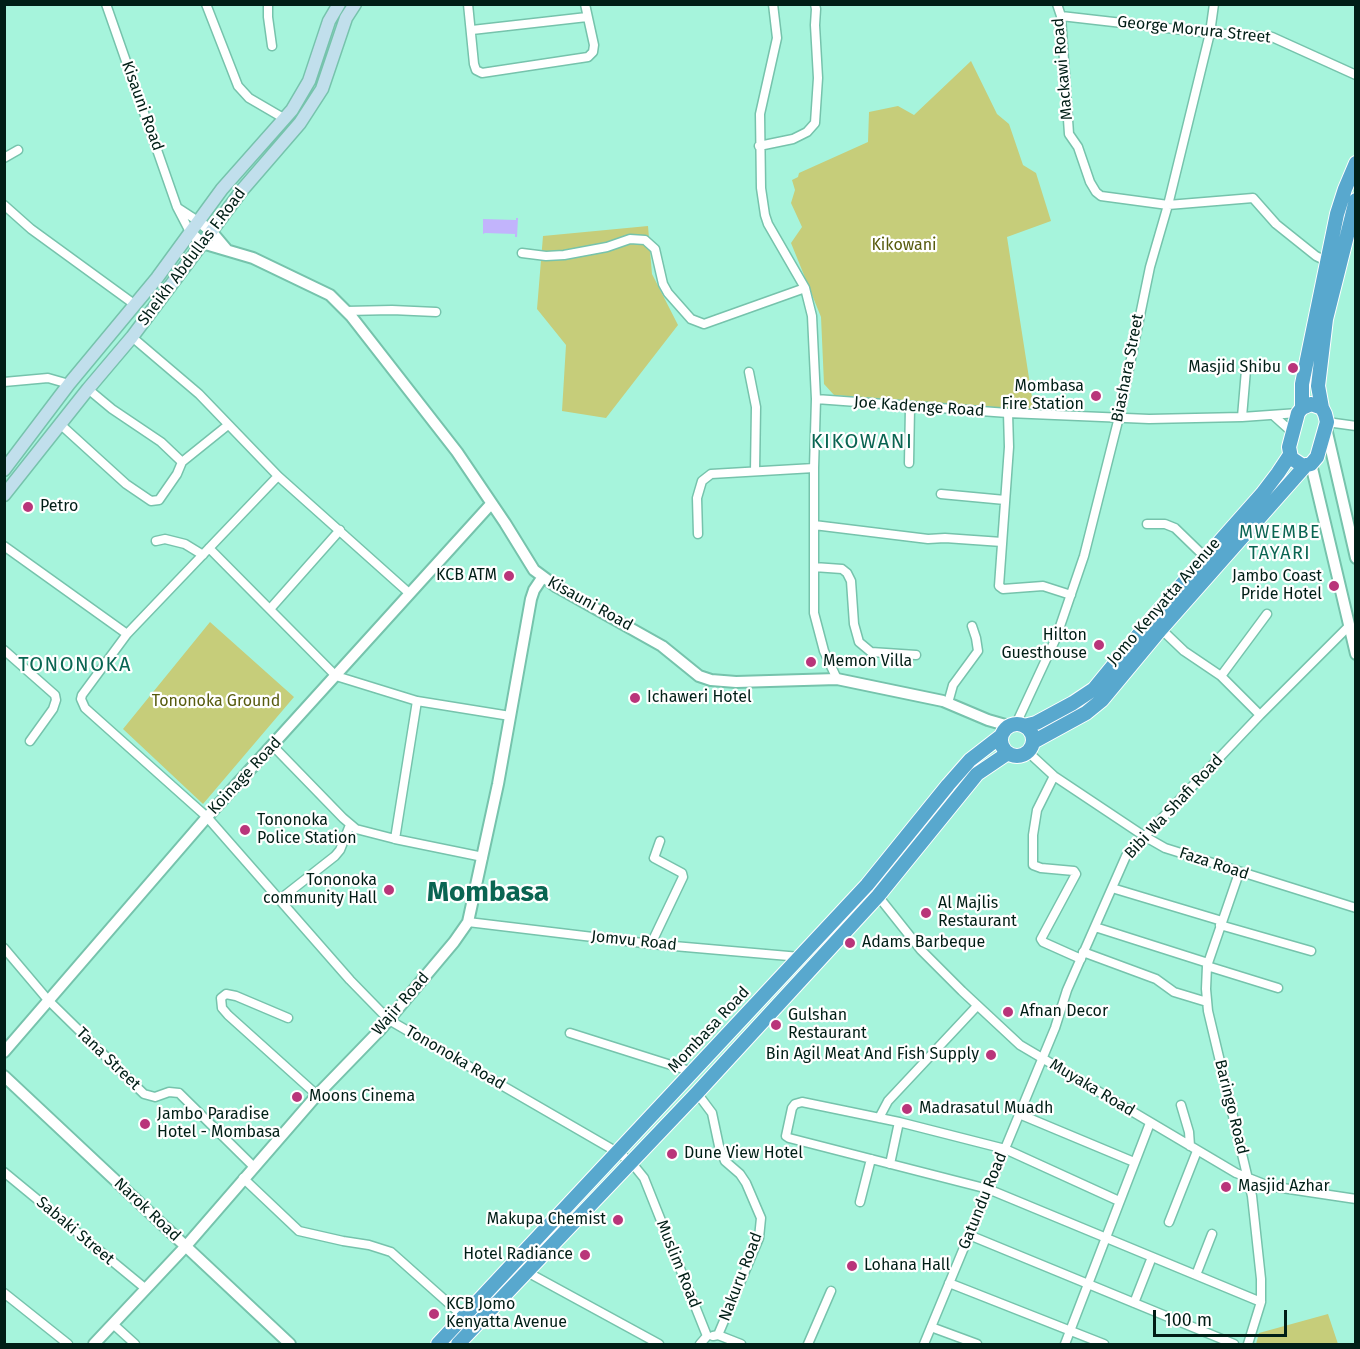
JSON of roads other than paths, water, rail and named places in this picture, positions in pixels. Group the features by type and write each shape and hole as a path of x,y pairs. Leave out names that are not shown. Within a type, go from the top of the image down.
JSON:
{"highway":[{"path":"1309,465 1293,461 1289,447 1300,410 1302,384 1341,200 1356,163"},
{"path":"1326,425 1318,386 1326,319 1356,200"},
{"path":"1300,410 1311,404 1322,408"},
{"name":"Jomo Kenyatta Avenue","path":"1008,753 1018,756 1095,707 1161,629 1317,457 1326,425"},
{"name":"Mombasa Road","path":"438,1344 867,885 962,768 1013,728 1036,723 1073,704 1090,692 1278,473 1290,455"},
{"path":"1008,753 1002,746 1013,728 1031,732 1030,747"},
{"name":"Mombasa Road","path":"458,1344 697,1093 878,896 977,774 1008,753"},
{"path":"628,1141 636,1157"}],"main road":[{"name":"Sheikh Abdullas F.Road","path":"4,470 69,384 157,278 222,189 285,119 299,100 309,81 329,21 339,4"},
{"name":"Sheikh Abdullas F.Road","path":"4,495 132,337 243,189 300,123 328,76 346,18 355,4"}],"street":[{"name":"Kisauni Road","path":"106,4 177,207 190,232 202,243 253,258 304,281 330,295 346,310 457,452 534,570 542,578 645,635 670,651 693,672 705,678 736,682 837,679 948,703 1013,728"},
{"path":"206,4 238,86 249,98 285,119"},
{"path":"268,4 272,46"},
{"path":"468,4 474,64 477,72 490,73 588,57 594,52 594,45 585,4"},
{"path":"774,4 777,38 762,103 759,146 761,188 765,215 805,288 812,316 816,399 814,613 824,651 837,679"},
{"path":"759,146 793,139 807,132 815,123 818,78 815,4"},
{"name":"Mackawi Road","path":"1057,4 1061,16 1068,130 1070,138 1078,147 1093,188 1101,196 1168,204 1253,198 1276,224 1316,256 1328,262"},
{"name":"Biashara Street","path":"1013,728 1056,638 1084,556 1119,417 1145,285 1168,204 1210,33 1214,4"},
{"path":"471,30 587,16"},
{"name":"George Morura Street","path":"1061,16 1210,33 1272,37 1356,75"},
{"path":"4,158 18,150"},
{"path":"4,205 31,229 134,304"},
{"path":"177,207 211,231 228,251"},
{"path":"522,253 546,256 564,255 607,247 630,238 645,240 655,249 663,284 668,293 691,319 704,324 805,288"},
{"path":"346,310 436,312"},
{"path":"132,337 199,394 278,476 409,593"},
{"path":"1242,417 1246,370"},
{"path":"748,372 756,407 755,471"},
{"path":"4,382 48,378 69,384"},
{"path":"88,389 112,409 161,442 182,462"},
{"name":"Joe Kadenge Road","path":"816,399 1008,413 1149,419 1274,416 1300,410"},
{"path":"909,463 910,407"},
{"path":"1008,413 1009,447 999,586 1001,588 1043,586 1071,595"},
{"path":"1274,416 1293,433"},
{"path":"60,424 126,484 153,502 159,500 171,484 182,462 228,425"},
{"path":"1356,426 1326,425 1356,558"},
{"path":"1309,465 1356,654"},
{"path":"698,534 698,498 702,481 711,474 814,468"},
{"path":"4,546 127,634 278,476"},
{"path":"941,494 1005,500"},
{"name":"Koinage Road","path":"4,1052 207,817 491,504"},
{"path":"1147,524 1165,524 1175,528 1206,558"},
{"path":"814,525 928,539 1002,542"},
{"path":"270,609 340,530"},
{"path":"156,541 165,539 206,552 270,609 336,676 417,701 510,716"},
{"path":"814,567 842,569 847,573 851,581 854,624 860,642 871,652 916,656"},
{"name":"Wajir Road","path":"94,1344 186,1246 317,1095 388,1020 454,942 468,922 483,857 531,598 542,578"},
{"path":"1344,603 1356,599"},
{"path":"1221,676 1267,614"},
{"path":"948,703 953,685 978,651 972,626"},
{"name":"Bibi Wa Shafi Road","path":"1042,1058 1082,956 1126,856 1349,626"},
{"path":"1161,629 1184,651 1221,676 1260,716"},
{"name":"Tononoka Road","path":"127,634 84,692 81,699 85,708 207,817 388,1020 617,1152 636,1157"},
{"path":"4,650 55,695 53,709 30,741"},
{"path":"396,839 417,701"},
{"path":"273,746 356,829 483,857"},
{"name":"Faza Road","path":"1030,747 1054,776 1165,848 1356,908"},
{"path":"1054,776 1037,810 1033,835 1033,865 1041,868 1074,871 1076,874 1041,939 1043,942 1156,979 1174,992 1207,1002"},
{"path":"279,900 335,856 340,850 350,825"},
{"path":"651,944 683,877 682,873 654,858 660,841"},
{"name":"Baringo Road","path":"1239,873 1208,964 1207,1002 1249,1178 1261,1279 1261,1302 1248,1344"},
{"path":"1112,888 1311,951"},
{"name":"Muyaka Road","path":"878,896 921,950 1020,1045 1236,1173 1269,1186 1356,1199"},
{"name":"Jomvu Road","path":"468,922 651,944 800,957"},
{"path":"1095,927 1278,988"},
{"name":"Tana Street","path":"4,948 48,1000 144,1094 155,1097 168,1092 179,1093 254,1167"},
{"path":"288,1018 236,996 226,994 221,998 222,1008 228,1016 317,1095"},
{"path":"879,1118 888,1101 977,1006"},
{"path":"570,1033 693,1072"},
{"name":"Gatundu Road","path":"924,1344 1042,1058"},
{"name":"Narok Road","path":"4,1076 290,1344"},
{"name":"Nakuru Road","path":"697,1093 712,1113 719,1146 725,1161 740,1174 746,1183 761,1218 759,1238 718,1335"},
{"path":"1119,1201 1005,1149 899,1122 798,1102 792,1108 786,1136 988,1189 1261,1302"},
{"path":"1169,1222 1194,1149 1181,1105"},
{"path":"1019,1114 1134,1162"},
{"path":"890,1164 899,1122"},
{"path":"1065,1344 1150,1123"},
{"path":"1180,1141 1188,1132"},
{"name":"Muslim Road","path":"636,1157 707,1336"},
{"path":"860,1202 871,1159"},
{"name":"Sabaki Street","path":"4,1172 146,1289"},
{"path":"243,1178 299,1230 391,1252 464,1317"},
{"path":"1196,1275 1212,1234"},
{"path":"969,1235 1234,1344"},
{"path":"1134,1303 1152,1257"},
{"path":"527,1272 659,1344"},
{"path":"949,1283 1104,1344"},
{"path":"808,1344 831,1291"},
{"path":"4,1293 68,1344"},
{"path":"113,1324 135,1344"},
{"path":"932,1327 977,1344"},
{"path":"700,1344 707,1336 718,1335 741,1344"}],"place":[{"name":"Masjid Shibu","path":"1293,368"},
{"name":"Mombasa Fire Station","path":"1096,396"},
{"name":"Petro","path":"28,507"},
{"name":"KCB ATM","path":"509,576"},
{"name":"Jambo Coast Pride Hotel","path":"1334,586"},
{"name":"Hilton Guesthouse","path":"1099,645"},
{"name":"Memon Villa","path":"811,662"},
{"name":"Ichaweri Hotel","path":"635,698"},
{"name":"Tononoka Police Station","path":"245,830"},
{"name":"Tononoka community Hall","path":"389,890"},
{"name":"Al Majlis Restaurant","path":"926,913"},
{"name":"Adams Barbeque","path":"850,943"},
{"name":"Afnan Decor","path":"1008,1012"},
{"name":"Gulshan Restaurant","path":"776,1025"},
{"name":"Bin Agil Meat And Fish Supply","path":"991,1055"},
{"name":"Moons Cinema","path":"297,1097"},
{"name":"Madrasatul Muadh","path":"907,1109"},
{"name":"Jambo Paradise Hotel - Mombasa","path":"145,1124"},
{"name":"Dune View Hotel","path":"672,1154"},
{"name":"Masjid Azhar","path":"1226,1187"},
{"name":"Makupa Chemist","path":"618,1220"},
{"name":"Hotel Radiance","path":"585,1255"},
{"name":"Lohana Hall","path":"852,1266"},
{"name":"KCB Jomo Kenyatta Avenue","path":"434,1314"}],"district":[{"name":"KIKOWANI","path":"862,442"},
{"name":"MWEMBE TAYARI","path":"1280,543"},
{"name":"TONONOKA","path":"75,665"},
{"name":"Mombasa","path":"488,893"}],"park label":[{"name":"Kikowani","path":"904,246"},
{"name":"Tononoka Ground","path":"216,702"}]}
